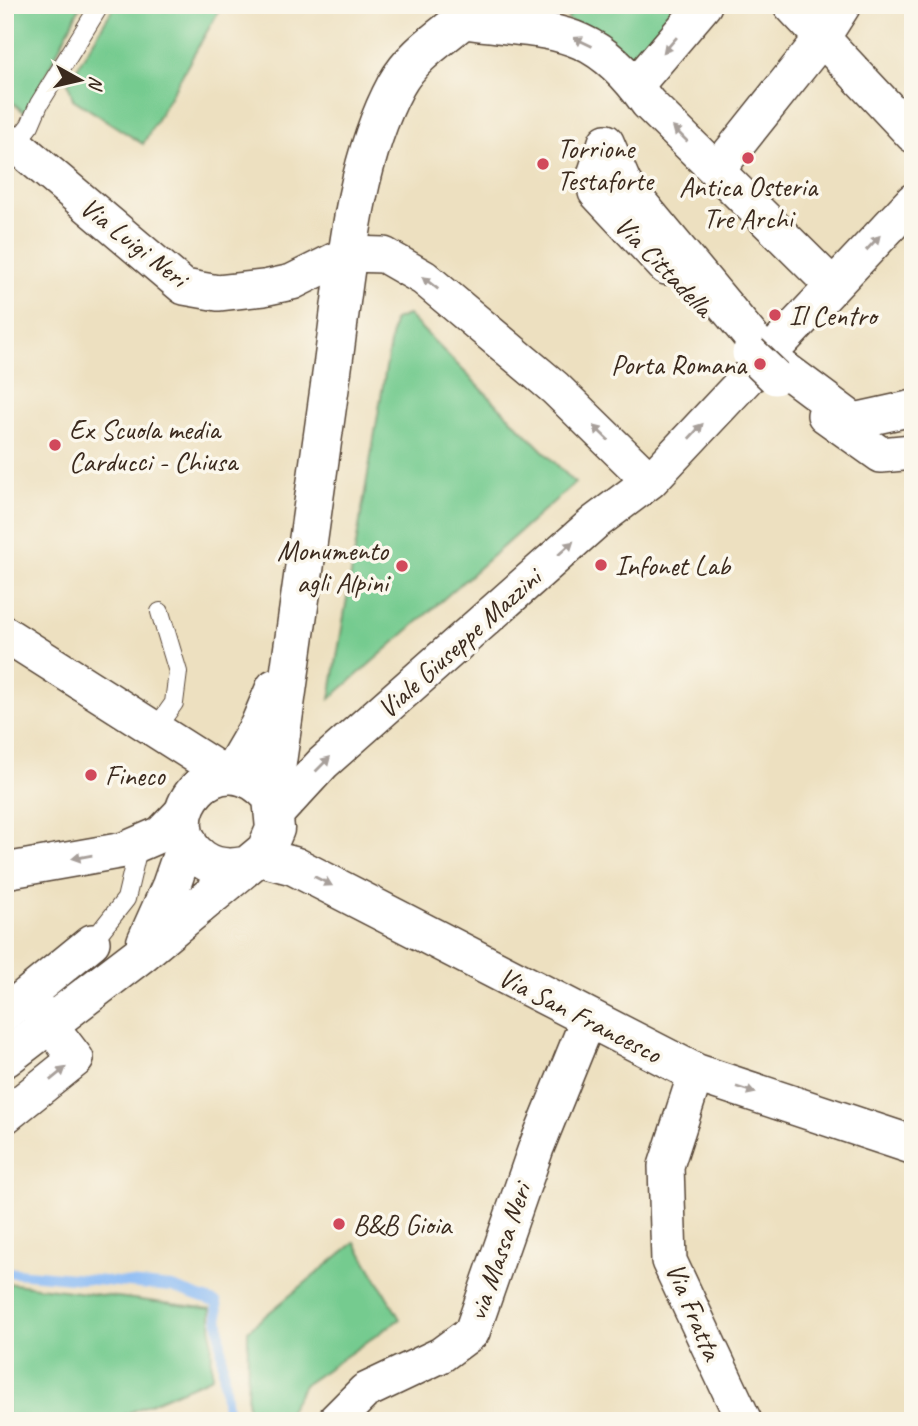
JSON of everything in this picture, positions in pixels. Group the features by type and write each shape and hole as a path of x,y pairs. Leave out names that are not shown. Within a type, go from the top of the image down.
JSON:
{"main road":[{"path":"274,806 293,644 348,254 371,142 397,84 422,50 471,13"},
{"path":"228,774 260,726 293,644"},
{"path":"252,861 227,868 211,864 197,854 188,814 202,783 228,774 254,780 274,806"},
{"name":"Viale Giuseppe Mazzini","path":"5,1058 27,1011 141,954 252,861 272,840 274,806"},
{"name":"Viale Giuseppe Mazzini","path":"141,954 172,886 188,814"},
{"name":"Via San Francesco","path":"252,861 294,866 588,1020 696,1073 913,1145"}],"street":[{"path":"636,85 704,5"},
{"path":"791,5 913,135"},
{"path":"716,170 822,38 843,5"},
{"path":"471,13 564,33 593,47 636,85 648,103 833,286"},
{"name":"Via Luigi Neri","path":"10,139 184,287 218,293 283,284 348,254 384,255 424,278 555,388 650,481"},
{"name":"Via Cittadella","path":"606,142 594,185 601,200 764,362 881,454 913,452"},
{"name":"Viale Giuseppe Mazzini","path":"274,806 594,523 650,481 913,201"},
{"path":"764,362 854,421 913,408"},
{"path":"5,635 158,734 199,755 228,774"},
{"path":"5,871 124,850 161,834 188,814 188,768 158,734"},
{"name":"Viale Giuseppe Mazzini","path":"27,1011 92,942"},
{"path":"5,1116 76,1059 27,1011"},
{"name":"via Massa Neri","path":"335,1421 365,1391 441,1355 472,1332 536,1148 588,1020"},
{"name":"Via Fratta","path":"696,1073 666,1167 669,1261 744,1421"}],"lane":[{"path":"10,139 30,125 39,104 100,5"},
{"path":"158,734 174,703 178,672 160,612"},
{"name":"Viale Giuseppe Mazzini","path":"92,942 126,899 139,844"}],"green space":[{"path":"5,5 81,5 26,114 5,96"},
{"path":"115,5 222,5 143,144 73,99 68,83"},
{"path":"578,5 679,5 631,62 567,19"},
{"path":"408,315 575,483 330,699 394,320"},
{"path":"355,1242 400,1319 304,1385 283,1421 247,1421 248,1330"},
{"path":"6,1283 211,1309 212,1377 110,1421 7,1421"}],"waterway":[{"path":"5,1272 172,1287 217,1303 228,1421"}],"place":[{"name":"Antica Osteria Tre Archi","path":"748,158"},
{"name":"Torrione Testaforte","path":"543,164"},
{"name":"Il Centro","path":"775,315"},
{"name":"Porta Romana","path":"760,364"},
{"name":"Ex Scuola media Carducci - Chiusa","path":"55,445"},
{"name":"Infonet Lab","path":"601,565"},
{"name":"Monumento agli Alpini","path":"402,566"},
{"name":"Fineco","path":"91,775"},
{"name":"B&B Gioia","path":"339,1224"}]}
